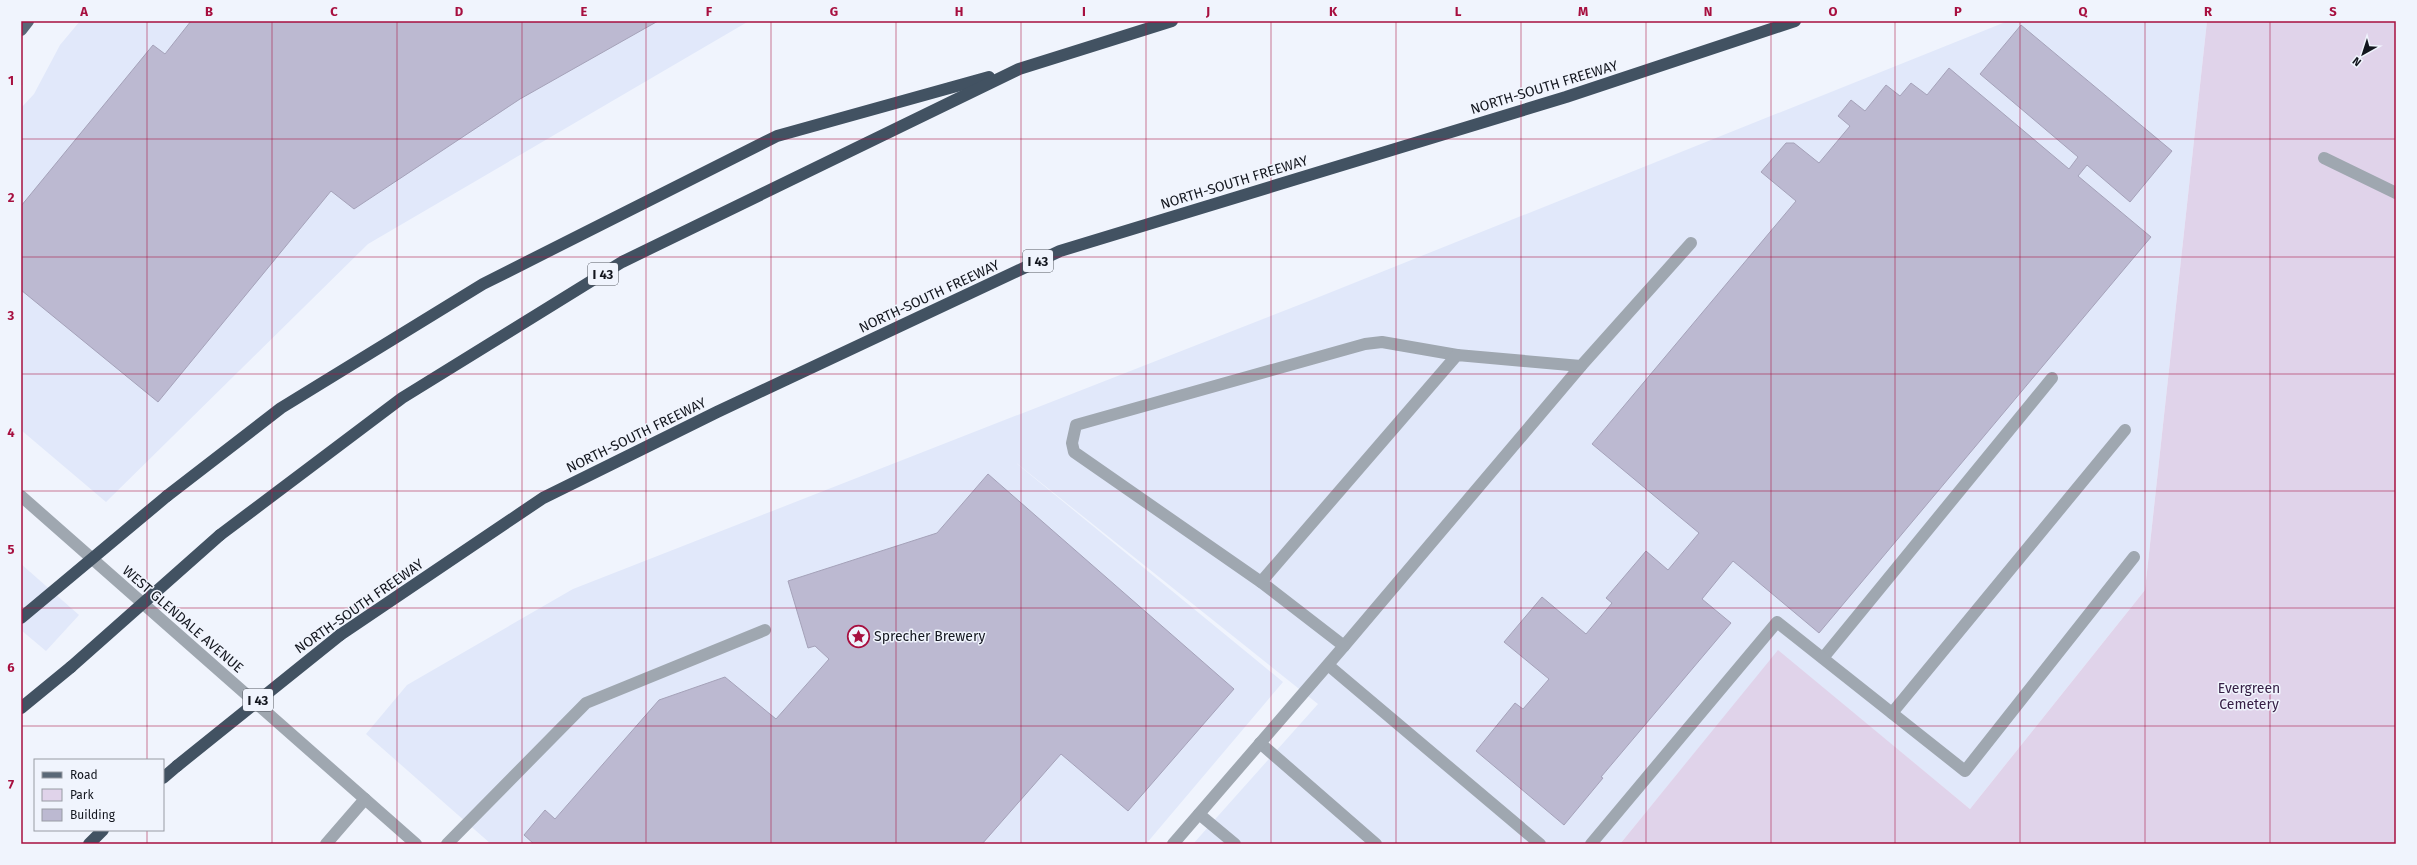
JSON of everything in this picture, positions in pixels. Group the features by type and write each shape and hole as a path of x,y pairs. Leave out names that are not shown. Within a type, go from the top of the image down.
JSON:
{"highway":[{"name":"I 43","path":"21,708 71,667 220,535 402,398 622,262 1019,69 1172,21"},
{"name":"NORTH-SOUTH FREEWAY","path":"164,777 340,635 543,498 717,412 1060,251 1566,97 1795,21"},
{"path":"21,618 167,496 281,408 483,284 770,139 1019,69"},
{"path":"89,844 102,831"}],"main road":[{"path":"21,30 28,21"}],"street":[{"path":"2324,158 2396,192"},
{"path":"1173,844 1328,665 1581,366 1691,243"},
{"path":"1344,646 1261,582 1074,452 1072,443 1076,425 1365,344 1382,342 1457,355 1581,366"},
{"path":"1261,582 1457,355"},
{"path":"1823,658 2052,378"},
{"path":"1892,713 2125,430"},
{"name":"WEST GLENDALE AVENUE","path":"21,496 416,844"},
{"path":"1591,844 1777,622 1965,771 2134,557"},
{"path":"447,844 586,703 765,630"},
{"path":"1328,665 1540,844"},
{"path":"1260,744 1376,844"},
{"path":"326,844 364,799"},
{"path":"1199,814 1235,844"}],"shaded area":[{"path":"80,21 749,21 368,244 106,502 21,430 21,108 34,94 60,45"},
{"path":"2008,21 2207,21 2145,590 1970,809 1778,651 1620,844 1193,844 1318,704 1010,458 1283,682 1146,844 491,844 366,734 407,685 573,589 1309,301"},
{"path":"21,564 79,615 46,651 21,630"}],"green space":[{"name":"Evergreen Cemetery","path":"2207,21 2396,21 2396,844 1620,844 1778,650 1970,809 2145,590"}],"building":[{"path":"191,21 658,21 520,99 354,209 331,191 158,402 21,290 21,206 153,45 165,54"},
{"path":"2021,25 2172,151 2130,202 2087,165 2078,176 2151,237 1819,633 1733,561 1702,599 1731,623 1601,777 1603,778 1564,825 1476,751 1515,703 1523,709 1549,679 1504,642 1542,597 1586,634 1612,603 1606,598 1646,551 1668,570 1699,533 1592,444 1796,201 1761,172 1786,143 1794,143 1819,163 1850,126 1838,116 1851,100 1865,111 1886,85 1900,96 1911,83 1927,95 1949,68 2069,169 2078,157 1980,74"},
{"path":"988,474 1234,689 1128,811 1061,754 982,844 534,844 524,835 545,810 555,819 659,700 725,677 776,719 829,659 815,646 808,648 788,581 937,533"}],"place":[{"name":"Sprecher Brewery","path":"859,636"}]}
